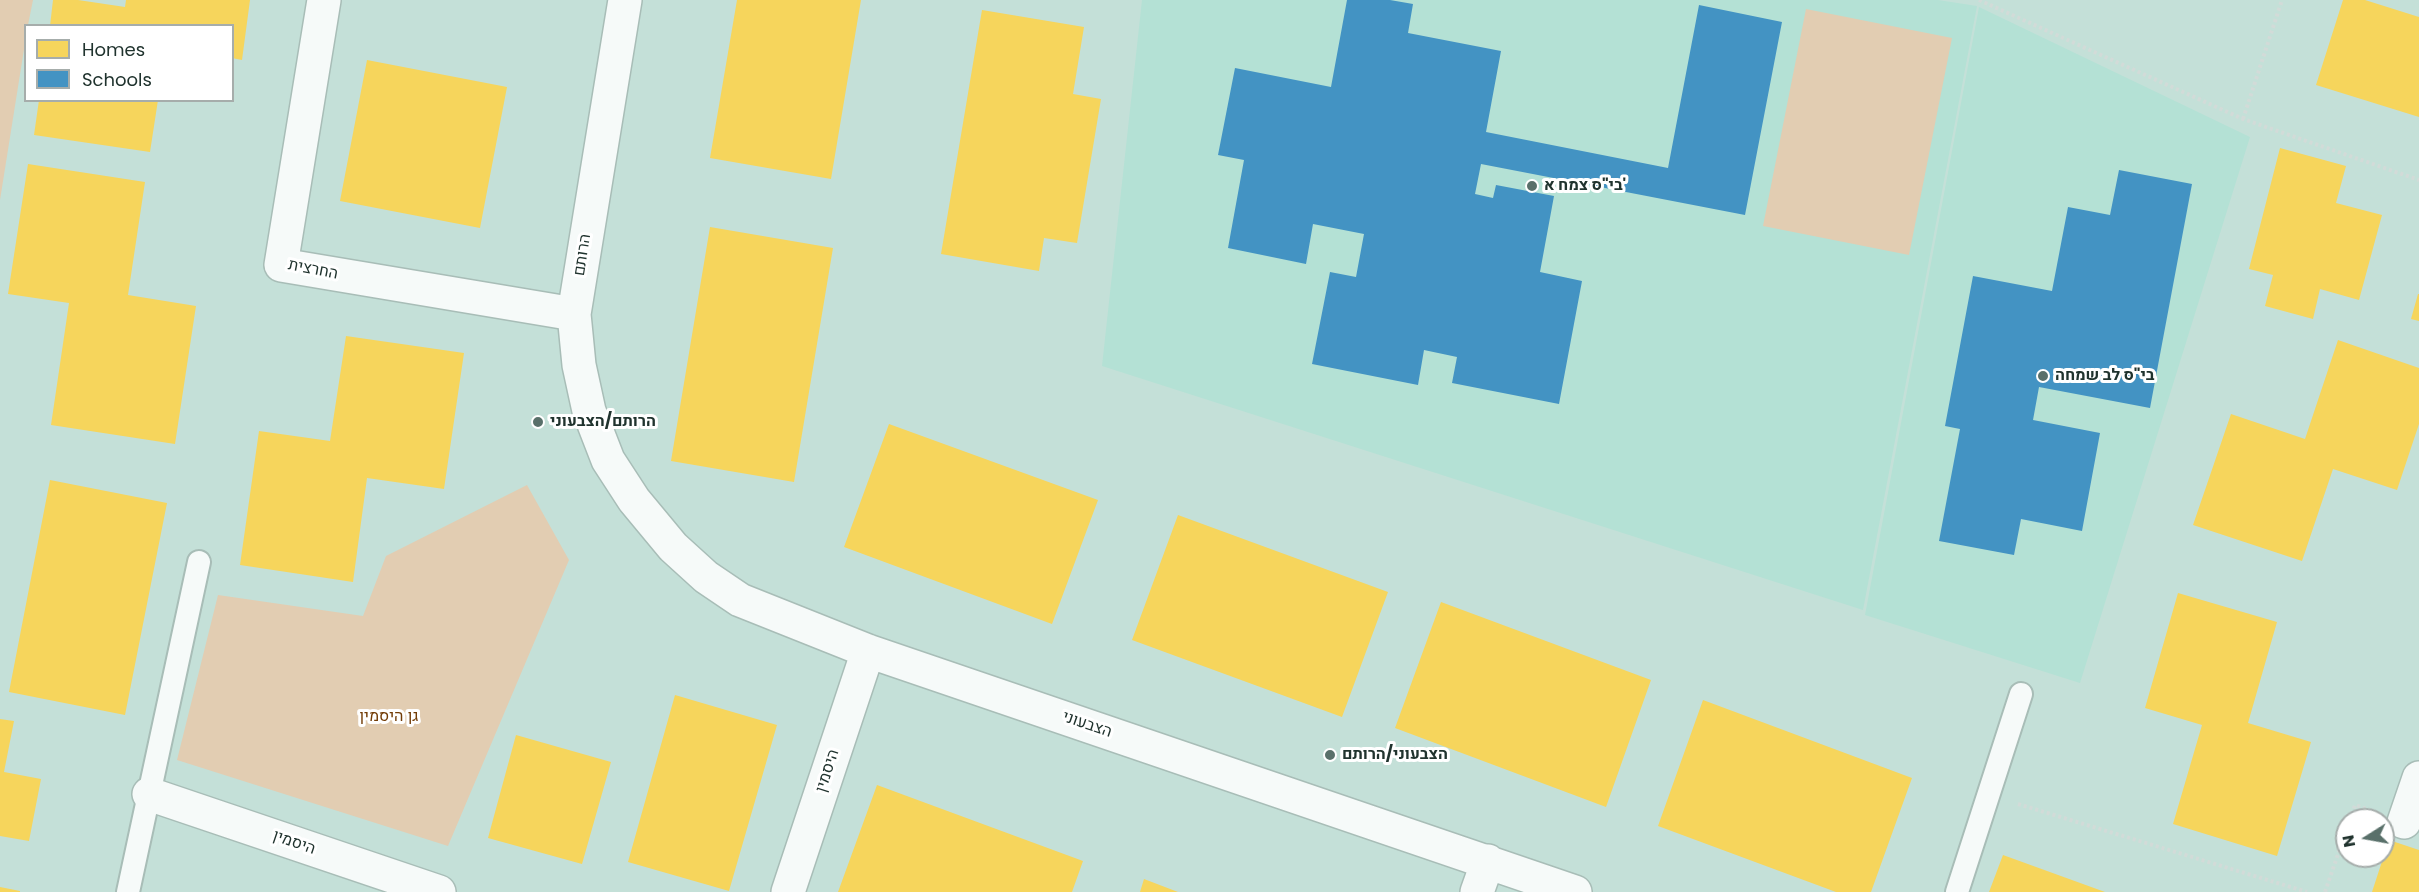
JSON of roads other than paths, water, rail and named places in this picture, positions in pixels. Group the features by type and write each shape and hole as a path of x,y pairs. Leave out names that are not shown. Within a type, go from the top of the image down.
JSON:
{"street":[{"name":"החרצית","path":"324,0 281,265 574,314"},
{"name":"הרותם","path":"625,0 574,314 579,365 589,411 608,460 634,500"},
{"name":"הצבעוני","path":"634,500 673,547 706,577 740,600 868,651 1575,892"},
{"name":"היסמין","path":"788,892 868,651"},
{"path":"2404,822 2419,777"},
{"name":"היסמין","path":"149,794 439,892"},
{"path":"1477,892 1488,861"}],"lane":[{"path":"128,892 199,562"},
{"path":"1957,892 2021,694"}],"place":[{"name":"בי\"ס צמח א'","path":"1532,186"},
{"name":"בי\"ס לב שמחה","path":"2043,376"},
{"name":"הרותם/הצבעוני","path":"538,422"},
{"name":"הצבעוני/הרותם","path":"1330,755"}],"park label":[{"name":"גן היסמין","path":"389,717"}]}
